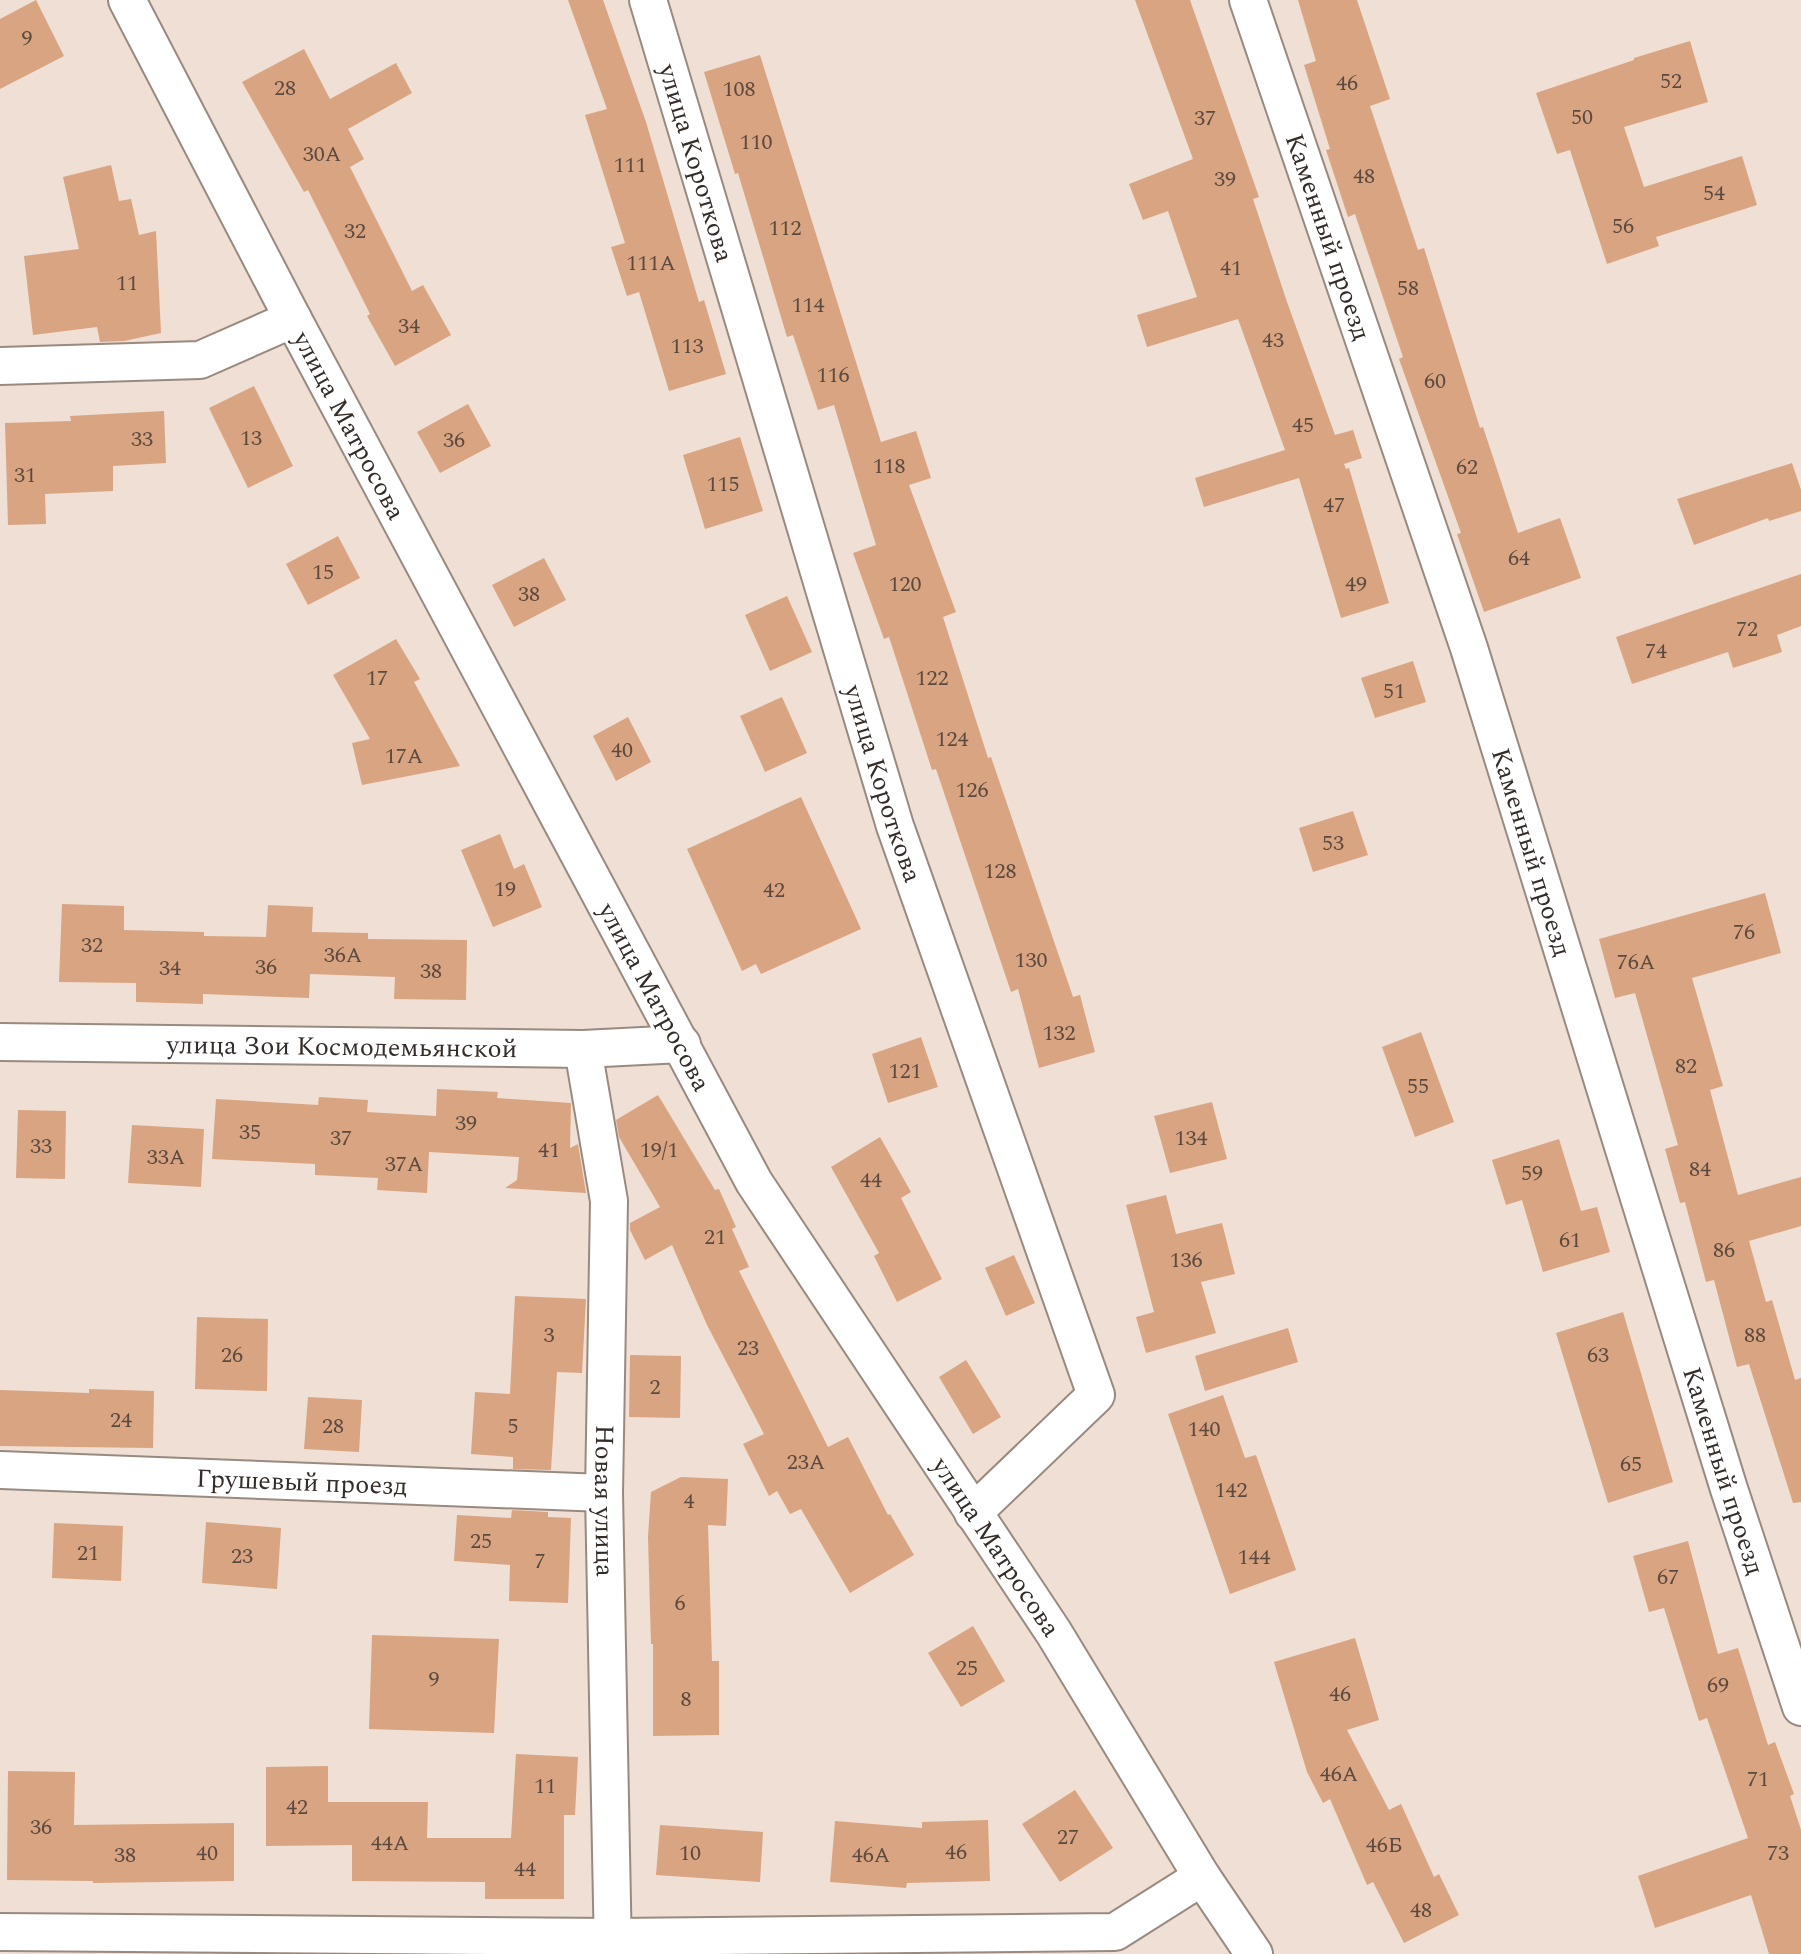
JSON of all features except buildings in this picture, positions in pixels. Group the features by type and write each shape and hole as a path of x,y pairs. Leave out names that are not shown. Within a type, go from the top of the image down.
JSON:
{"street":[{"name":"улица Матросова","path":"127,0 293,319 754,1182 1054,1633 1202,1877 1254,1954"},
{"name":"улица Короткова","path":"648,0 895,826 1096,1395 973,1513"},
{"name":"Каменный проезд","path":"1248,0 1469,648 1729,1489 1801,1707"},
{"path":"0,366 200,360 293,319"},
{"name":"улица Зои Космодемьянской","path":"0,1042 583,1049 682,1044"},
{"name":"Новая улица","path":"583,1049 609,1201 604,1493 613,1946"},
{"name":"Грушевый проезд","path":"0,1470 604,1493"},
{"path":"0,1932 613,1946 1115,1932 1202,1877"}]}
